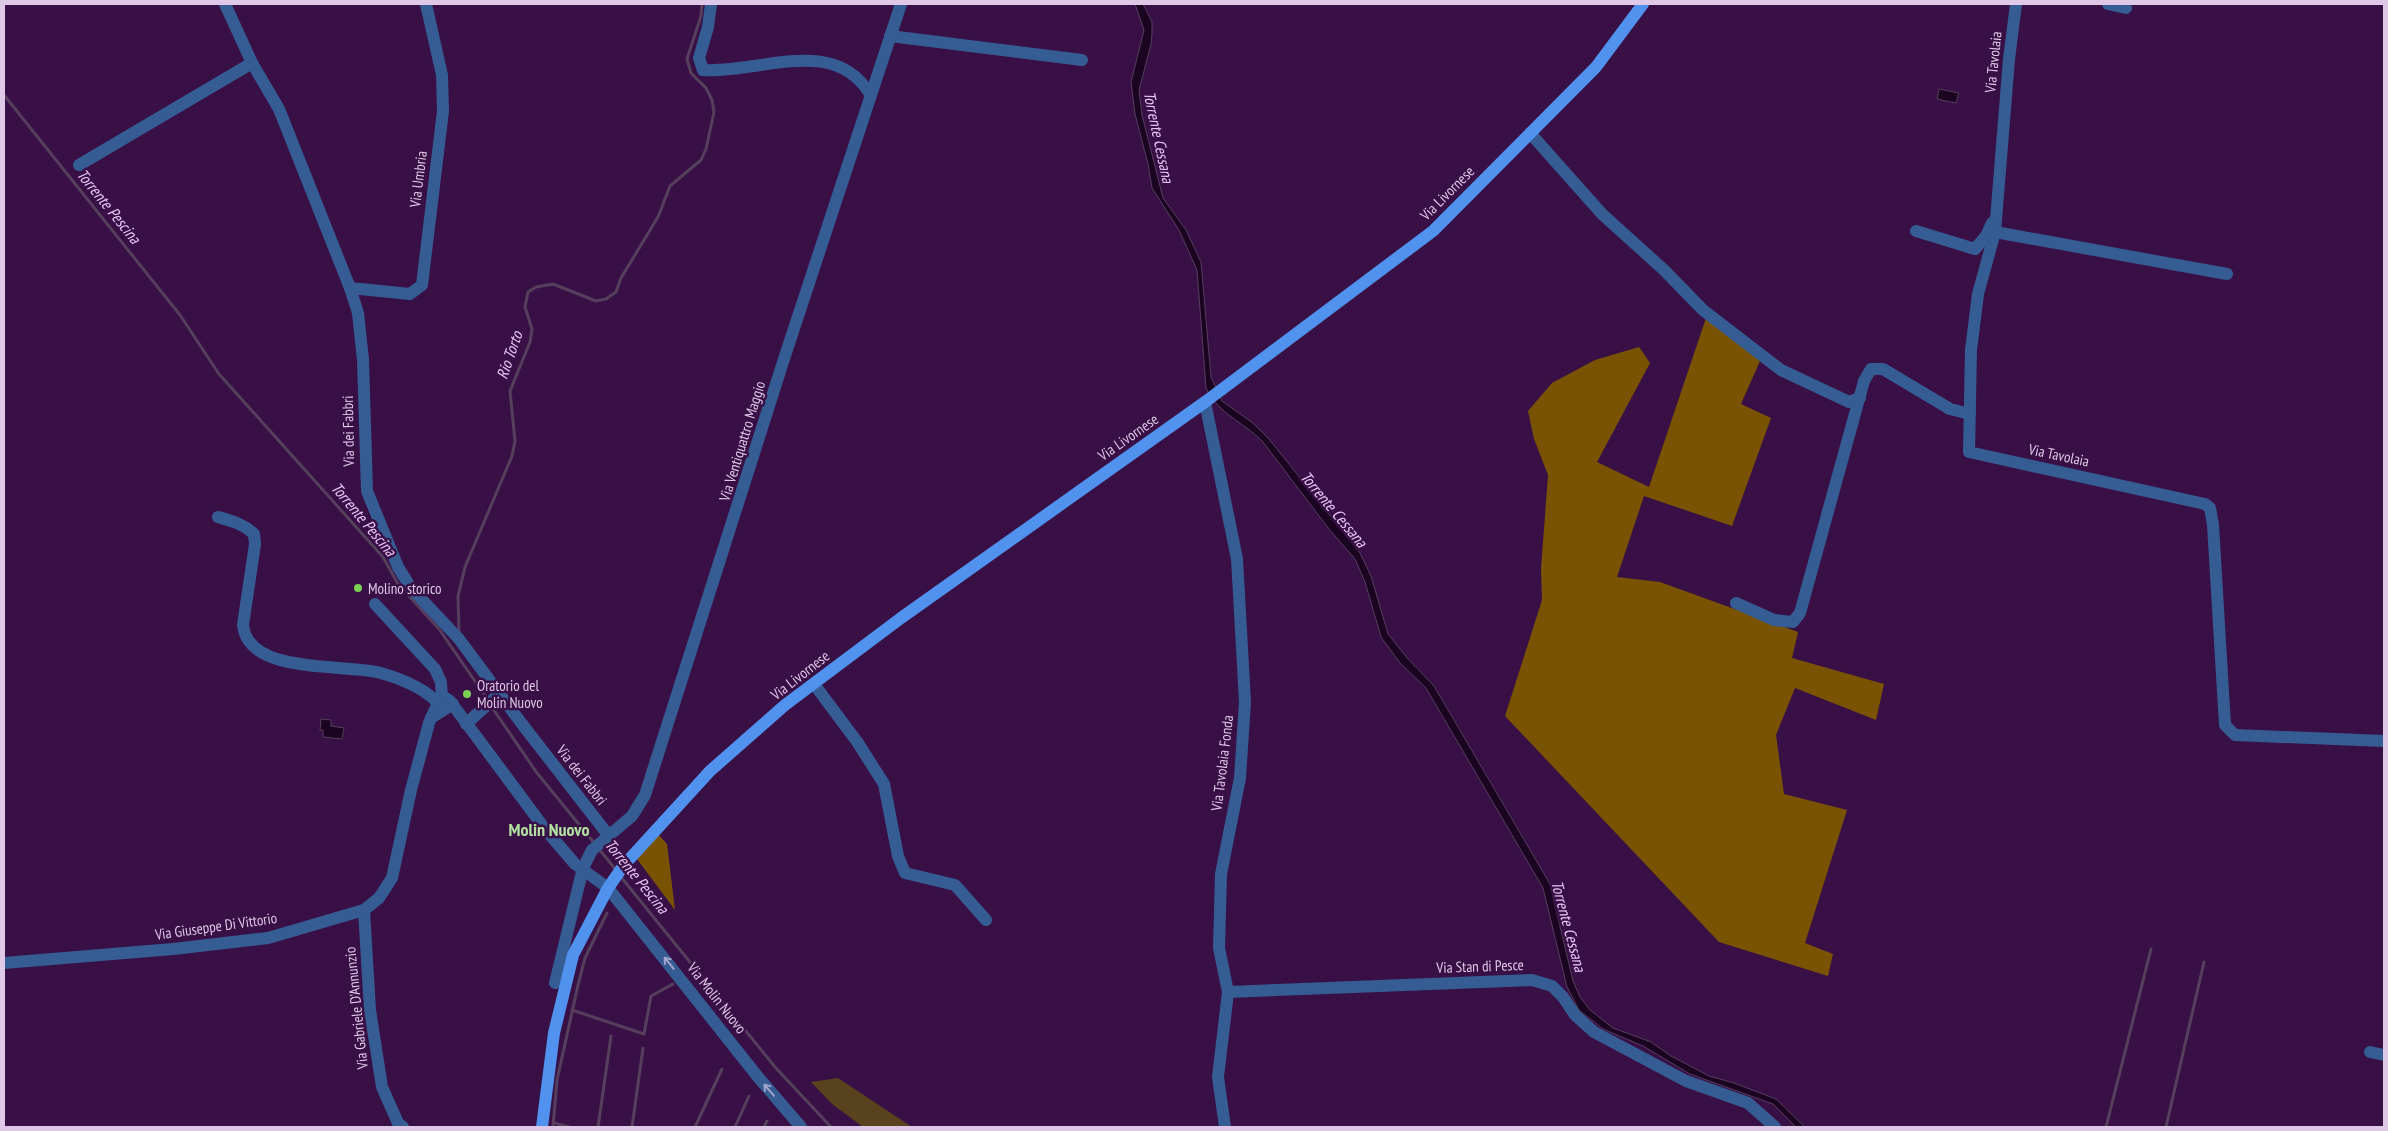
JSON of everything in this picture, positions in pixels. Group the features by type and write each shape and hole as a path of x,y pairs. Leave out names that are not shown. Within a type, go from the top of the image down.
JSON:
{"main road":[{"name":"Via Livornese","path":"542,1127 554,1033 573,955 612,883 624,865 710,771 785,706 902,618 1225,388 1433,231 1596,67 1643,4"}],"street":[{"name":"Via dei Fabbri","path":"225,4 252,63 279,109 350,288 358,313 363,360 367,491 378,522 398,567 412,588 459,639 498,695 606,839"},
{"name":"Via Umbria","path":"350,288 410,294 422,285 443,111 442,75 426,4"},
{"path":"711,4 708,26 699,58 703,70 721,71 776,62 817,60 841,67 863,82 870,94"},
{"name":"Via Ventiquattro Maggio","path":"555,983 583,868 592,850 632,816 645,795 870,94 901,4"},
{"name":"Via Tavolaia","path":"2016,4 1995,232 1978,294 1971,350 1969,452 2205,504 2210,508 2226,725 2235,735 2384,741"},
{"path":"2108,4 2126,8"},
{"path":"890,36 1082,60"},
{"path":"79,164 252,63"},
{"path":"1530,133 1602,214 1664,270 1703,310 1781,370 1843,400 1854,402 1860,398"},
{"path":"1916,231 1975,249 1986,236 1996,214"},
{"path":"1995,232 2227,274"},
{"path":"1736,603 1774,620 1793,622 1800,613 1866,374 1871,368 1878,367 1950,408 1970,414"},
{"name":"Via Tavolaia Fonda","path":"1206,401 1237,560 1246,702 1240,778 1221,874 1219,948 1228,992 1218,1077 1225,1127"},
{"path":"218,517 247,527 254,534 255,544 243,624 244,633 252,647 267,656 285,661 375,672 399,679 444,703"},
{"path":"375,604 435,669 442,682 444,703"},
{"path":"814,684 858,743 884,784 898,856 905,873 955,885 986,920"},
{"path":"466,724 498,695"},
{"name":"Via Giuseppe Di Vittorio","path":"4,963 173,949 268,938 364,910 379,898 392,878 424,740 430,721 444,703"},
{"name":"Via Molin Nuovo","path":"444,703 466,724 563,850 583,868 612,883 758,1077 802,1127"},
{"name":"Via Gabriele D'Annunzio","path":"364,910 370,1010 382,1087 398,1123 403,1127"},
{"name":"Via Stan di Pesce","path":"1228,992 1532,980 1552,986 1563,997 1575,1015 1594,1032 1686,1081 1748,1103 1775,1127"},
{"path":"2370,1052 2384,1055"}],"shaded area":[{"path":"1135,4 1143,4 1152,22 1151,44 1139,90 1142,115 1163,198 1186,230 1201,262 1211,377 1222,401 1253,423 1269,439 1360,553 1371,576 1388,634 1408,659 1434,686 1550,884 1573,981 1580,997 1590,1010 1613,1028 1651,1042 1671,1056 1709,1076 1776,1099 1805,1127 1796,1127 1773,1104 1690,1074 1643,1046 1603,1029 1579,1010 1567,987 1543,888 1426,688 1400,663 1381,637 1365,582 1355,559 1329,529 1263,442 1225,412 1211,397 1206,388 1197,270 1179,230 1152,188 1135,114 1131,82 1144,30"},
{"path":"1939,89 1959,93 1956,103 1937,99"},
{"path":"1706,318 1760,361 1741,404 1771,418 1732,526 1644,496 1617,577 1660,582 1798,632 1792,658 1884,684 1876,720 1795,688 1776,735 1784,794 1847,810 1805,943 1833,954 1828,976 1719,942 1505,716 1542,600 1541,569 1548,475 1534,439 1528,411 1552,383 1595,360 1639,347 1650,363 1597,462 1649,487"},
{"path":"321,719 331,720 331,726 344,728 342,739 323,737 323,730 320,730"},
{"path":"658,834 667,844 675,910 637,859"},
{"path":"838,1078 912,1127 863,1127 832,1104 811,1082"}],"waterway":[{"name":"Rio Torto","path":"459,633 458,596 465,567 512,456 515,441 510,391 530,342 532,329 525,307 528,292 536,287 553,284 596,301 606,299 616,292 621,278 658,217 670,186 701,160 706,149 714,112 712,100 706,88 691,73 687,59 701,16 702,4"},
{"name":"Torrente Pescina","path":"4,95 180,315 219,374 383,557 398,584 439,629 488,700"},
{"name":"Torrente Pescina","path":"491,706 537,773 595,844"},
{"name":"Torrente Pescina","path":"599,849 616,870"},
{"name":"Torrente Pescina","path":"621,877 775,1067 831,1127"},
{"path":"553,1127 557,1080 578,985 585,958 607,913"},
{"path":"2106,1127 2151,949"},
{"path":"2166,1127 2204,962"},
{"path":"572,1010 644,1034 651,996 673,984"},
{"path":"598,1127 611,1036"},
{"path":"632,1127 643,1048"},
{"path":"695,1127 722,1069"},
{"path":"735,1127 749,1096"},
{"path":"764,1127 767,1121"},
{"path":"554,1123 569,1127"}],"place":[{"name":"Molino storico","path":"358,588"},
{"name":"Oratorio del Molin Nuovo","path":"467,694"}],"district":[{"name":"Molin Nuovo","path":"549,829"}],"water label":[{"name":"Torrente Cessana","path":"1159,137"},
{"name":"Torrente Cessana","path":"1334,509"},
{"name":"Torrente Cessana","path":"1569,926"}]}
